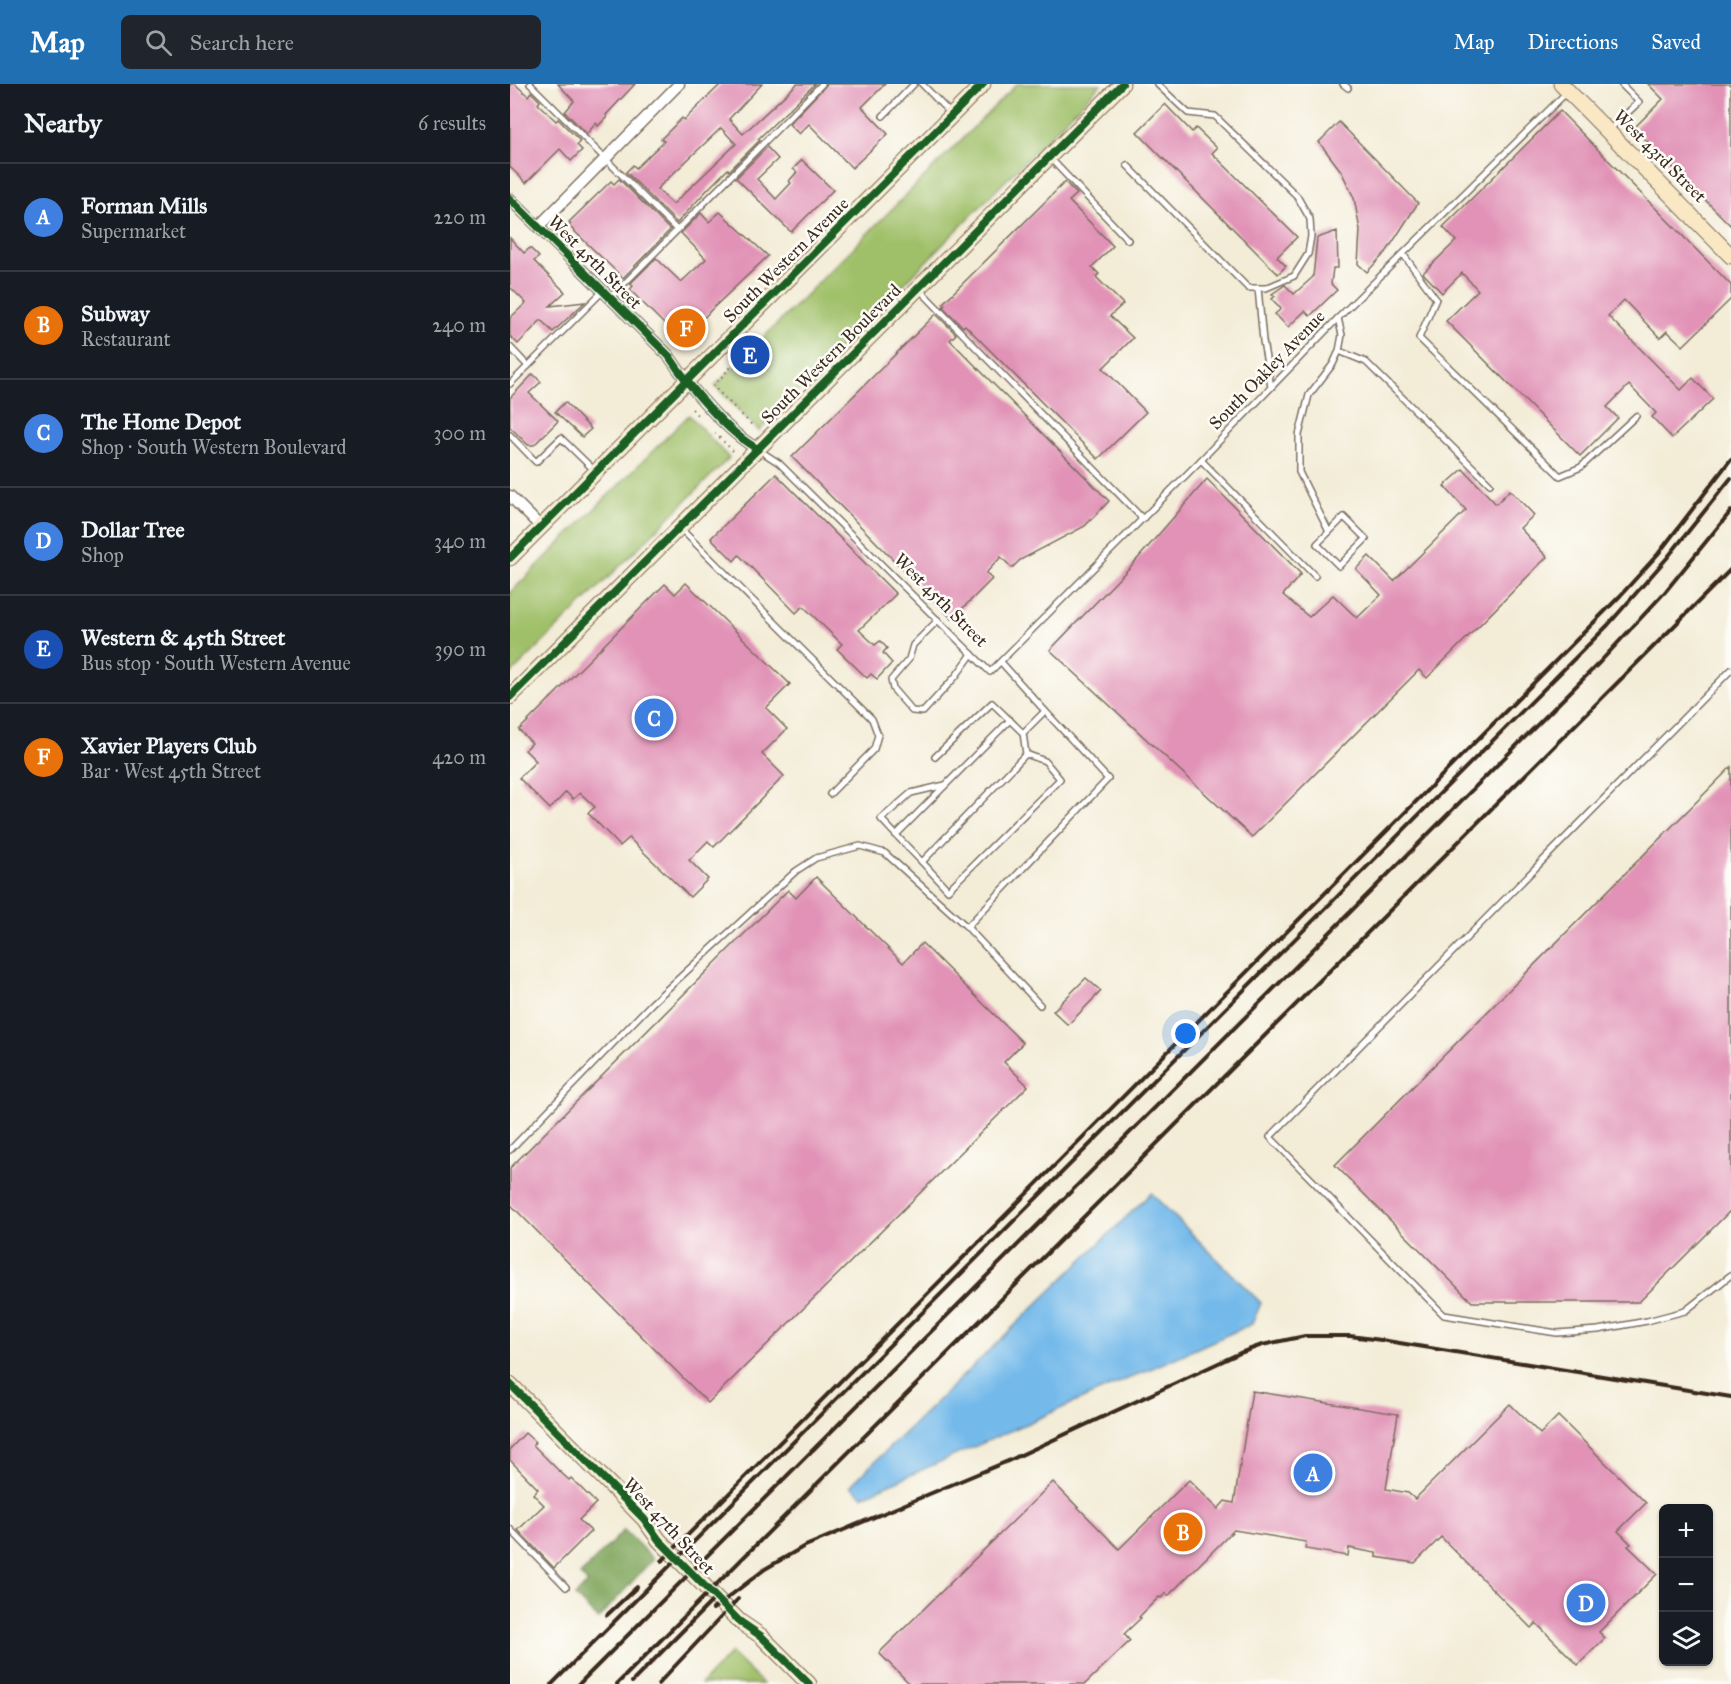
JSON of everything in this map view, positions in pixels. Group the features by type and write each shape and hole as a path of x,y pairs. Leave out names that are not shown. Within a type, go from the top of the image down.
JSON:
{"street":[{"path":"538,227 679,84"},
{"name":"South Western Boulevard","path":"510,697 1122,84"},
{"name":"South Western Avenue","path":"510,558 980,85"},
{"name":"West 43rd Street","path":"1564,87 1731,256"},
{"name":"West 45th Street","path":"510,199 669,356 686,382 746,443 758,449"},
{"path":"510,496 541,527"},
{"name":"West 47th Street","path":"510,1384 644,1519 659,1540 740,1621 760,1635 809,1684"}],"lane":[{"path":"531,84 677,230"},
{"path":"510,384 677,230 822,84"},
{"path":"883,116 914,84"},
{"path":"922,84 952,115"},
{"path":"1127,165 1248,288 1266,288 1294,276 1308,254 1311,236 1310,219 1297,196 1215,116 1188,113 1157,84"},
{"path":"1607,131 1639,102 1621,84"},
{"name":"South Oakley Avenue","path":"990,672 1201,460 1564,87"},
{"path":"1049,157 1128,240"},
{"path":"1403,254 1436,299 1419,338 1560,476 1581,467 1636,416"},
{"path":"918,288 1143,519"},
{"path":"1258,288 1263,341 1271,387"},
{"path":"1329,532 1299,472 1299,435 1309,395 1333,364 1339,351 1342,335 1338,318"},
{"path":"510,347 528,366"},
{"path":"1339,351 1366,362 1490,484"},
{"path":"510,435 536,462 561,438 596,472"},
{"name":"West 45th Street","path":"758,449 779,463 990,672"},
{"path":"1201,460 1315,576"},
{"path":"1344,517 1366,539 1339,566 1317,544 1329,532 1344,517"},
{"path":"679,528 872,719 878,735 874,749 830,794"},
{"path":"938,620 913,645 909,659 891,680 893,689 912,711 923,712 956,676 972,654"},
{"path":"967,927 1108,779 1001,662"},
{"path":"1731,670 1269,1137 1444,1315 1557,1334 1598,1330 1647,1322 1685,1311 1731,1275"},
{"path":"935,757 992,703 1023,733 1026,754"},
{"path":"1023,733 1045,711"},
{"path":"896,835 1010,720"},
{"path":"945,785 910,793 880,819 948,890 1060,779 1045,761 1026,754"},
{"path":"922,862 1026,754"},
{"path":"510,1150 652,1003 796,872 816,858 861,846 885,853 967,927 1040,1005"},
{"path":"510,1529 566,1587"}],"path":[{"path":"747,350 713,386 753,426"}],"green space":[{"path":"1017,84 1101,84 759,431 715,386"},
{"path":"689,415 729,458 510,675 510,593"},
{"path":"624,1530 653,1559 598,1619 575,1596 588,1583 580,1575"},
{"path":"731,1653 763,1684 701,1684"}],"water":[{"path":"1151,1193 1261,1303 1252,1324 863,1496 850,1486"}],"building":[{"path":"510,84 515,84 528,96 531,92 540,101 538,104 556,121 558,119 580,141 577,145 582,150 571,161 560,149 526,183 510,167"},
{"path":"558,84 635,84 606,115 607,117 598,126 596,123 587,134 565,112 574,101"},
{"path":"721,84 762,84 729,119 743,134 797,84 815,84 758,139 760,140 729,171 728,169 708,189 677,223 626,172 633,165 636,168 664,141 661,139 682,118 684,120","holes":["721,128 736,144 673,204 657,189"]},
{"path":"827,84 885,84 862,107 888,134 852,168 809,124 799,134 789,124"},
{"path":"1648,84 1731,84 1731,226 1634,128 1663,99"},
{"path":"1165,104 1192,132 1196,128 1217,148 1212,153 1297,237 1277,257 1286,266 1278,274 1137,132"},
{"path":"1560,111 1731,285 1731,299 1683,346 1667,331 1660,338 1624,300 1608,316 1681,390 1693,378 1713,399 1672,438 1652,417 1656,413 1629,385 1607,407 1618,418 1580,456 1446,321 1478,290 1462,273 1442,293 1423,273 1456,241 1443,227"},
{"path":"1339,122 1418,203 1387,251 1367,272 1358,264 1360,230 1354,198 1341,171 1319,142"},
{"path":"767,147 778,159 757,179 776,199 791,183 789,181 797,172 793,169 802,160 833,190 791,232 736,178"},
{"path":"619,179 670,230 623,278 569,226 571,224 569,222 611,181 614,184"},
{"path":"1065,182 1077,194 1069,201 1113,246 1092,267 1099,274 1096,277 1123,304 1110,316 1133,338 1103,368 1146,412 1098,459 965,325 963,327 943,307 945,305 943,303"},
{"path":"720,212 768,256 711,310 682,342 630,290 633,286 630,284 656,258 681,282 706,259 681,233 701,213 709,222"},
{"path":"1337,231 1338,268 1333,268 1331,284 1337,290 1310,316 1305,311 1288,327 1275,314 1281,309 1272,299 1275,296 1272,294 1285,285 1294,294 1313,277 1317,238"},
{"path":"510,238 524,253 530,248 539,257 534,261 565,292 550,306 585,302 553,332 541,320 518,344 510,336 510,318 526,303 510,287"},
{"path":"936,314 956,334 950,340 1109,501 1085,526 1020,560 1012,568 1001,557 986,573 992,579 952,619 792,457"},
{"path":"533,374 541,382 529,393 558,421 534,445 528,445 510,427 510,398"},
{"path":"565,402 591,429 582,437 555,412"},
{"path":"1463,469 1496,504 1510,490 1534,515 1520,528 1547,557 1427,678 1419,670 1252,837 1050,650 1133,564 1207,479 1301,574 1283,595 1309,617 1333,595 1357,618 1381,595 1356,569 1369,556 1394,581 1466,510 1444,486"},
{"path":"776,474 896,594 859,630 875,645 880,641 887,648 883,653 892,663 877,679 871,674 867,678 837,649 842,644 803,606 796,613 739,555 734,561 711,538"},
{"path":"686,583 790,684 766,708 787,729 762,754 784,776 714,847 708,841 689,860 708,879 690,897 629,838 620,846 588,813 595,807 580,793 573,799 566,792 550,809 519,778 536,761 525,750 532,743 519,730 665,584 675,594"},
{"path":"1731,767 1731,1210 1639,1302 1472,1302 1335,1165"},
{"path":"816,877 903,963 922,943 1023,1043 1004,1062 1028,1086 708,1403 510,1204 510,1168 788,890 796,898"},
{"path":"1086,978 1101,991 1068,1025 1053,1011"},
{"path":"1252,1391 1398,1414 1386,1489 1408,1493 1415,1499 1510,1404 1540,1434 1558,1416 1646,1503 1618,1531 1631,1544 1628,1546 1657,1574 1599,1632 1605,1638 1578,1665 1536,1623 1531,1628 1441,1537 1415,1563 1376,1557 1376,1553 1349,1548 1348,1556 1305,1549 1306,1542 1234,1530 1168,1596 1166,1593 1161,1598 1159,1597 1139,1617 1141,1618 1124,1634 1130,1641 1085,1684 910,1684 879,1653 1053,1482 1119,1549 1189,1480 1218,1509 1225,1501 1234,1503"},
{"path":"525,1433 535,1442 533,1445 557,1469 569,1480 571,1478 596,1503 579,1520 591,1531 554,1568 518,1530 544,1505 533,1494 538,1489 510,1460 510,1449"}],"railway":[{"path":"662,1561 1620,596 1658,554 1731,459"},
{"path":"552,1684 1608,625 1667,558 1731,478"},
{"path":"579,1684 1600,662 1665,592 1731,511"},
{"path":"617,1684 1731,569"},
{"path":"713,1609 765,1569 803,1547 1008,1461 1240,1353 1262,1345 1305,1336 1350,1336 1381,1340 1731,1397"},
{"path":"607,1615 637,1587"},
{"path":"632,1682 718,1595"},
{"path":"658,1684 738,1599"}],"cycle path":[{"path":"510,558 983,84"},
{"path":"510,697 1122,84"},
{"path":"510,199 669,356 697,394 721,420 746,442 758,449"},
{"path":"510,1384 644,1519 659,1540 739,1621 761,1636 809,1684"}],"place":[{"name":"Xavier Players Club","path":"686,328"},
{"name":"Western & 45th Street","path":"750,355"},
{"name":"The Home Depot","path":"654,718"},
{"name":"Forman Mills","path":"1313,1473"},
{"name":"Subway","path":"1183,1532"},
{"name":"Dollar Tree","path":"1586,1603"}]}
